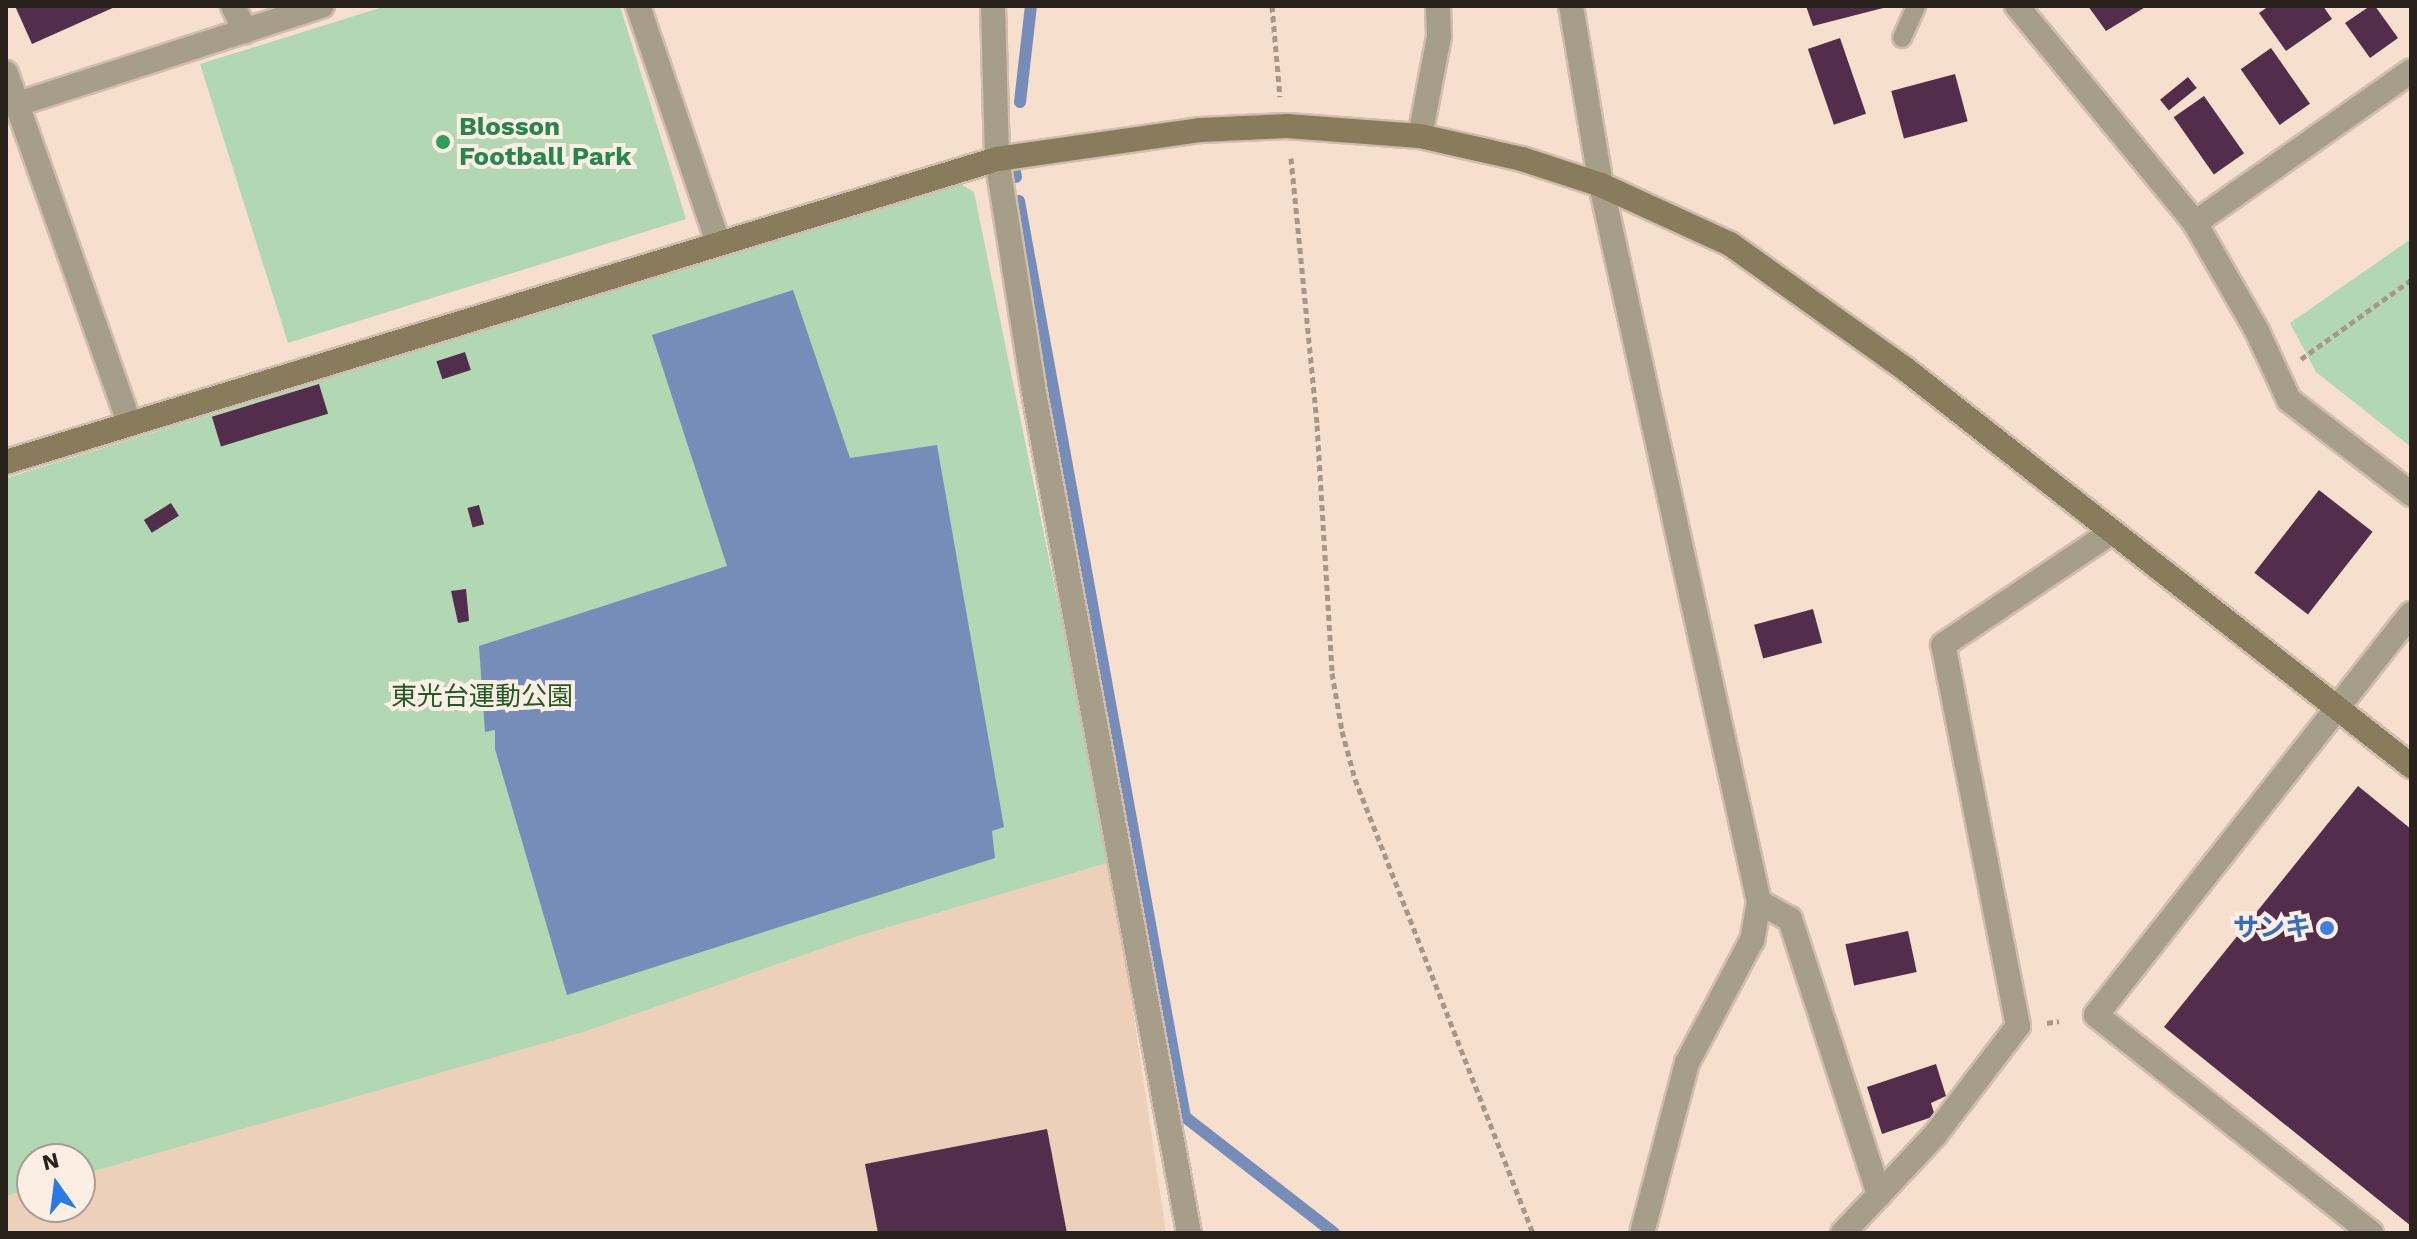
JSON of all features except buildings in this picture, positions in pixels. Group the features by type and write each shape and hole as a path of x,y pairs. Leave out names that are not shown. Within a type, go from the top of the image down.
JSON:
{"street":[{"path":"233,6 245,31"},
{"path":"21,103 322,6"},
{"path":"638,6 718,243"},
{"path":"993,6 997,159 1036,402 1189,1233"},
{"path":"1420,136 1439,36 1438,6"},
{"path":"1571,6 1601,185 1759,902 1746,954 1687,1063 1642,1233"},
{"path":"2017,6 2195,223 2257,331 2289,400 2411,494"},
{"path":"2195,223 2411,71"},
{"path":"6,73 21,103 129,423"},
{"path":"6,462 997,159 1201,130 1287,126 1420,136 1522,159 1601,185 1730,244 1809,297 2411,766"},
{"path":"1843,1233 1935,1135 2018,1026 1943,645 2110,533"},
{"path":"2371,1233 2096,1015 2411,614"},
{"path":"1759,902 1790,919 1879,1195"}],"lane":[{"path":"1902,38 1916,6"}],"path":[{"path":"1272,6 1317,425 1332,673 1342,731 1355,779 1533,1233"},
{"path":"2298,361 2411,280"}],"shaded area":[{"path":"1111,862 1166,1233 6,1233 6,1196 16,1193 16,1223 96,1223 96,1170 584,1032 855,937"}],"green space":[{"name":"Blosson Football Park","path":"386,6 620,6 686,219 288,343 200,64"},
{"name":"東光台運動公園","path":"959,183 974,192 1111,862 855,937 584,1032 96,1170 96,1143 16,1143 16,1193 6,1196 6,478"},
{"path":"2411,239 2411,447 2316,372 2290,323"}],"water":[{"path":"793,290 850,458 937,445 1004,827 992,831 995,858 567,995 495,749 495,730 485,732 479,646 727,566 652,335"}],"waterway":[{"path":"1020,102 1031,6"},
{"path":"1015,172 1016,177"},
{"path":"1019,201 1185,1117 1334,1233"}],"place":[{"name":"Blosson Football Park","path":"443,142"},
{"name":"サンキ","path":"2327,928"}]}
